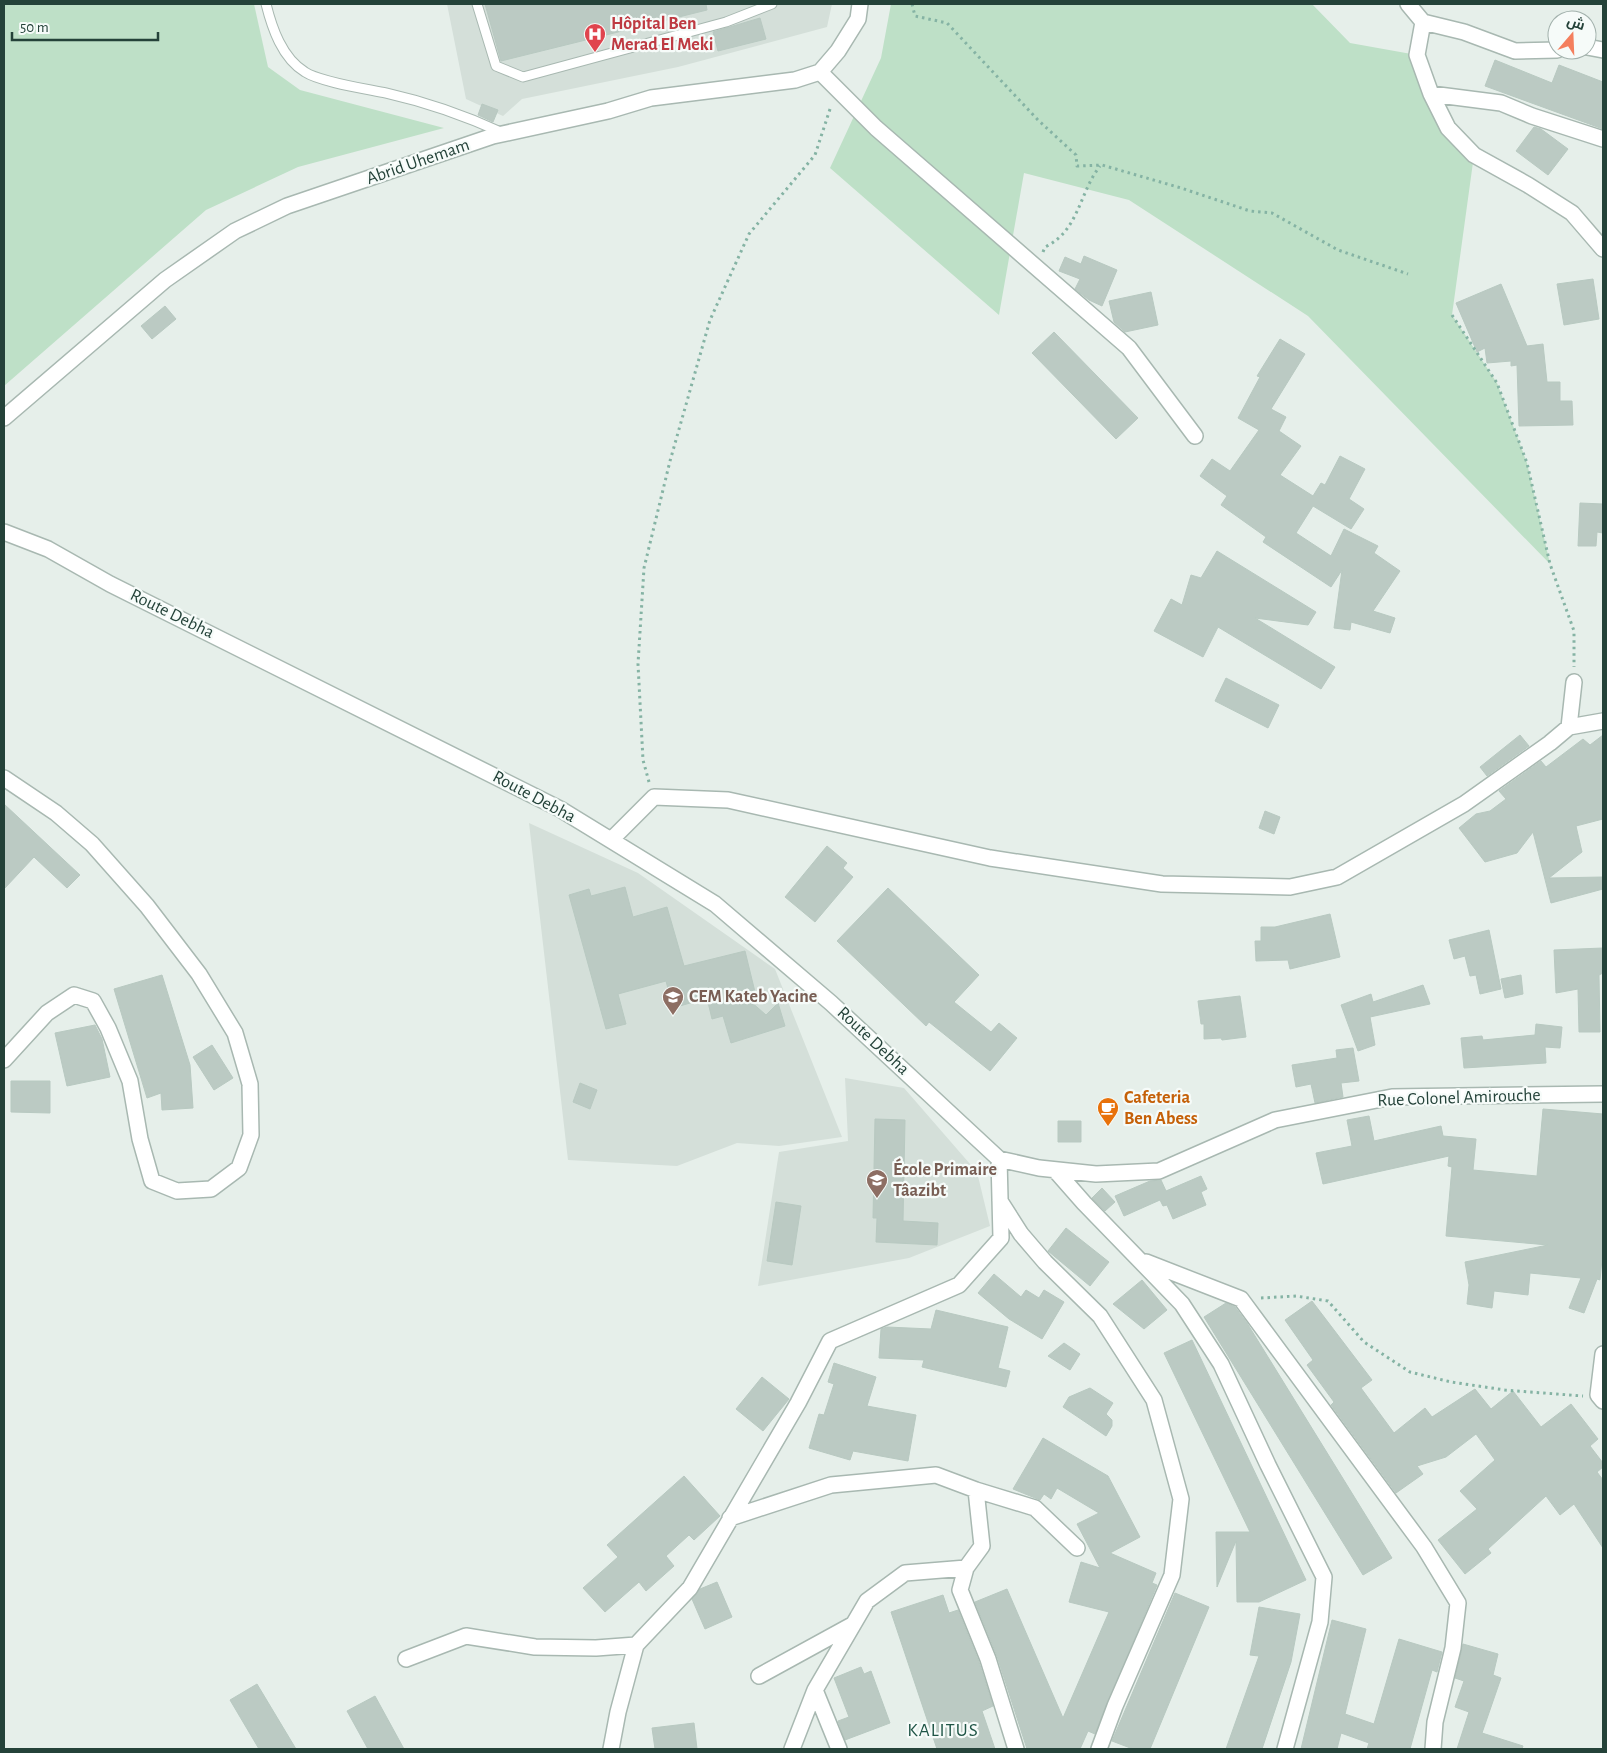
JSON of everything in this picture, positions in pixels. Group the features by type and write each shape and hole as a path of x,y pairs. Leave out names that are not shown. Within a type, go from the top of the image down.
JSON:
{"street":[{"name":"Abrid Uhemam","path":"4,418 165,280 235,231 287,206 505,134 608,111 651,98 796,80 820,72 838,52 858,19 860,4"},
{"path":"1408,4 1424,22 1464,32 1515,50 1547,50"},
{"path":"1424,22 1417,55 1431,94 1448,128 1474,155 1528,185 1572,213 1603,249"},
{"path":"820,72 876,128 1129,348 1195,436"},
{"path":"1431,94 1501,103 1532,116 1603,139"},
{"name":"Route Debha","path":"4,532 48,549 110,584 560,809 714,904 832,1003 999,1159"},
{"path":"1569,726 1574,682"},
{"path":"611,840 654,798 728,800 990,858 1162,884 1290,887 1337,878 1464,804 1550,743 1569,726 1603,722"},
{"path":"4,778 56,813 92,844 147,906 204,982 235,1033 250,1084 251,1135 240,1168 211,1189 177,1191 152,1181 140,1139 130,1080 108,1028 92,1001 74,995 47,1013 4,1060"},
{"name":"Rue Colonel Amirouche","path":"999,1159 1055,1170 1096,1174 1159,1171 1275,1120 1392,1097 1603,1094"},
{"path":"611,1749 618,1712 636,1645 690,1588 798,1403 830,1341 959,1285 1001,1238 999,1159"},
{"path":"1055,1170 1084,1204 1182,1304 1221,1364 1268,1465 1324,1577 1320,1622 1285,1749"},
{"path":"1000,1200 1020,1234 1045,1262 1100,1316 1154,1400 1181,1499 1172,1575 1115,1706 1099,1749"},
{"path":"1140,1260 1241,1299 1424,1547 1458,1603 1452,1648 1435,1722 1433,1749"},
{"path":"1600,1398 1603,1354"},
{"path":"730,1518 831,1485 936,1475 976,1490 1035,1508 1077,1548"},
{"path":"976,1490 982,1546 966,1568 960,1590 988,1660 1016,1749"},
{"path":"792,1749 815,1690 867,1601 905,1573 966,1568"},
{"path":"759,1676 853,1624"},
{"path":"406,1659 466,1636 535,1647 596,1648 636,1645"},
{"path":"815,1690 839,1749"}],"lane":[{"path":"266,4 271,26 286,54 305,73 389,94 469,118 505,134"},
{"path":"477,4 496,66 522,77 726,22 772,4"}],"path":[{"path":"912,4 915,16 947,23 1038,120 1076,155 1077,166 1100,166 1181,188 1250,212 1272,213 1338,250 1408,274"},
{"path":"654,798 643,760 638,664 644,568 670,461 714,312 749,234 815,155 838,90"},
{"path":"1038,268 1045,247 1058,241 1075,218 1093,175 1100,166"},
{"path":"1452,315 1497,383 1527,463 1550,564 1574,631 1574,682"},
{"path":"1241,1299 1296,1296 1328,1301 1364,1342 1410,1372 1451,1382 1505,1390 1600,1398"}],"shaded area":[{"name":"Hôpital Ben Merad El Meki","path":"447,4 832,4 827,27 678,67 522,99 503,116 466,99"},
{"name":"CEM Kateb Yacine","path":"529,823 638,873 775,969 842,1137 779,1146 737,1143 677,1166 568,1160"},
{"name":"École Primaire Tâazibt","path":"845,1078 904,1088 977,1172 990,1226 909,1258 758,1286 779,1152 848,1141"}],"green space":[{"path":"4,4 254,4 268,67 300,90 444,128 298,167 206,210 4,386"},
{"path":"891,4 1312,4 1350,43 1417,55 1431,94 1474,155 1452,315 1497,383 1527,463 1550,564 1308,316 1129,200 1024,173 999,315 830,168 881,58"}],"building":[{"path":"485,4 706,4 707,10 501,61"},
{"path":"760,18 766,39 718,51 713,32"},
{"path":"1495,60 1552,83 1559,65 1603,82 1603,129 1485,86"},
{"path":"482,104 498,110 493,122 478,115"},
{"path":"1534,127 1541,129 1568,149 1548,175 1516,151"},
{"path":"1084,256 1117,270 1102,306 1089,300 1075,289 1080,279 1059,271 1065,257 1081,264"},
{"path":"1593,279 1599,319 1564,325 1557,284"},
{"path":"1501,284 1527,346 1543,344 1547,382 1560,382 1560,401 1572,401 1573,425 1519,426 1517,365 1511,366 1511,361 1487,363 1485,348 1477,352 1456,303"},
{"path":"1151,292 1158,325 1125,332 1114,322 1109,301"},
{"path":"165,306 176,319 152,339 141,326"},
{"path":"1054,332 1138,418 1116,439 1032,353"},
{"path":"1280,339 1305,354 1271,409 1286,417 1279,431 1301,446 1280,475 1313,496 1321,483 1325,485 1340,456 1365,469 1349,499 1364,509 1351,529 1313,506 1296,533 1331,556 1344,529 1378,546 1374,553 1400,571 1373,611 1395,618 1390,633 1351,622 1350,630 1334,628 1342,570 1331,587 1263,542 1266,537 1221,505 1227,496 1200,476 1212,459 1230,471 1259,430 1238,418 1260,377 1257,376"},
{"path":"1580,503 1603,504 1603,533 1597,532 1596,546 1578,546"},
{"path":"1217,551 1316,612 1308,625 1255,618 1335,667 1321,689 1218,627 1203,657 1154,631 1171,599 1182,605 1191,575 1201,578"},
{"path":"1226,678 1279,705 1268,728 1215,701"},
{"path":"1520,735 1529,746 1487,776 1480,767"},
{"path":"1603,735 1603,819 1576,826 1582,852 1549,878 1603,877 1603,889 1551,903 1533,832 1517,853 1485,862 1459,828 1476,814 1490,811 1506,799 1499,791 1541,761 1546,767 1583,739 1590,745"},
{"path":"4,804 80,875 67,888 34,857 4,889"},
{"path":"1265,811 1280,817 1274,834 1259,828"},
{"path":"827,846 847,863 843,868 853,877 815,922 785,897"},
{"path":"625,887 633,917 667,907 684,966 745,951 755,992 749,1000 766,1015 778,1003 785,1026 731,1043 723,1016 712,1019 707,998 673,1008 666,981 618,994 626,1024 606,1029 569,895 589,889 591,896"},
{"path":"888,888 979,975 954,1002 991,1032 999,1023 1017,1038 990,1071 929,1022 926,1026 837,941"},
{"path":"1330,914 1340,957 1290,969 1288,960 1256,961 1255,941 1261,941 1261,927 1275,927"},
{"path":"1489,930 1501,989 1480,994 1476,975 1470,976 1465,956 1454,959 1449,940"},
{"path":"1603,948 1603,973 1599,975 1600,1032 1579,1032 1578,989 1556,993 1554,950"},
{"path":"162,975 190,1065 193,1108 162,1110 161,1093 147,1098 114,989"},
{"path":"1521,975 1523,994 1505,998 1501,979"},
{"path":"1423,985 1430,1004 1370,1017 1375,1045 1358,1051 1341,1005 1371,994 1373,1002"},
{"path":"1240,996 1246,1037 1222,1040 1221,1038 1204,1039 1204,1024 1201,1024 1198,1001"},
{"path":"1536,1024 1562,1027 1560,1048 1545,1047 1546,1063 1464,1068 1461,1038 1482,1036 1483,1040 1535,1035"},
{"path":"95,1025 102,1039 110,1077 67,1086 55,1033"},
{"path":"212,1045 233,1078 214,1090 193,1057"},
{"path":"1353,1048 1359,1081 1341,1083 1343,1097 1315,1103 1311,1084 1296,1087 1292,1065 1337,1058 1336,1050"},
{"path":"11,1081 50,1081 50,1113 11,1112"},
{"path":"580,1083 597,1090 590,1109 573,1102"},
{"path":"1543,1109 1603,1114 1603,1249 1600,1280 1597,1279 1584,1313 1569,1308 1581,1278 1530,1273 1528,1295 1494,1291 1492,1308 1467,1304 1469,1285 1465,1262 1548,1245 1446,1236 1452,1167 1448,1166 1449,1156 1323,1184 1316,1153 1352,1146 1347,1120 1369,1116 1374,1141 1441,1126 1443,1136 1476,1139 1473,1170 1537,1176"},
{"path":"875,1119 905,1120 903,1221 938,1223 937,1245 876,1242 877,1218 873,1218"},
{"path":"1058,1121 1081,1121 1081,1142 1058,1142"},
{"path":"1201,1176 1207,1189 1201,1192 1206,1205 1173,1219 1167,1205 1163,1206 1160,1200 1124,1216 1115,1196 1150,1181 1161,1180 1166,1191"},
{"path":"1102,1188 1115,1202 1105,1211 1092,1198"},
{"path":"776,1202 801,1206 792,1265 767,1261"},
{"path":"1066,1228 1109,1262 1090,1286 1048,1251"},
{"path":"994,1274 1021,1297 1026,1290 1039,1298 1044,1290 1064,1302 1042,1339 1009,1319 978,1293"},
{"path":"1142,1280 1167,1310 1144,1329 1113,1304"},
{"path":"1312,1301 1372,1380 1361,1388 1394,1433 1425,1408 1432,1417 1475,1389 1491,1409 1513,1391 1541,1427 1571,1404 1598,1439 1590,1446 1603,1463 1603,1467 1597,1472 1603,1480 1603,1548 1574,1504 1560,1515 1546,1496 1488,1549 1491,1553 1465,1574 1438,1540 1477,1509 1460,1491 1495,1460 1476,1434 1446,1457 1417,1466 1423,1474 1396,1493 1331,1405 1334,1402 1307,1365 1313,1360 1285,1320"},
{"path":"1226,1303 1235,1307 1247,1323 1392,1558 1363,1575 1204,1317"},
{"path":"936,1310 1008,1327 998,1368 1010,1371 1006,1387 922,1367 924,1360 879,1358 881,1329 887,1327 931,1329"},
{"path":"1192,1340 1306,1580 1259,1602 1237,1602 1236,1541 1217,1587 1216,1532 1250,1532 1164,1353"},
{"path":"1064,1343 1080,1354 1070,1370 1048,1356"},
{"path":"834,1363 876,1377 867,1406 916,1415 908,1461 853,1451 850,1460 809,1448 819,1414 824,1415 834,1384 828,1382"},
{"path":"762,1377 789,1399 763,1431 736,1409"},
{"path":"1090,1388 1113,1403 1106,1414 1112,1420 1112,1426 1106,1436 1063,1407 1069,1397"},
{"path":"1043,1438 1108,1476 1140,1537 1110,1553 1156,1573 1152,1583 1157,1585 1095,1734 1088,1731 1080,1749 1027,1749 997,1656 975,1602 1007,1589 1063,1718 1109,1612 1069,1602 1081,1562 1100,1568 1077,1524 1099,1513 1057,1488 1051,1499 1044,1494 1040,1500 1013,1489"},
{"path":"684,1476 720,1516 694,1540 689,1535 666,1556 674,1566 646,1591 639,1582 605,1612 583,1588 618,1557 607,1545"},
{"path":"717,1582 732,1617 705,1629 692,1599 700,1589"},
{"path":"1175,1593 1209,1607 1150,1749 1133,1749 1112,1741"},
{"path":"943,1595 949,1613 958,1610 979,1662 993,1706 982,1711 995,1749 937,1749 891,1612"},
{"path":"1259,1607 1300,1614 1291,1662 1262,1749 1226,1749 1259,1656 1250,1655"},
{"path":"1332,1620 1366,1629 1345,1714 1374,1724 1399,1639 1442,1652 1437,1672 1432,1670 1410,1749 1367,1749 1369,1743 1341,1733 1337,1749 1301,1749"},
{"path":"1463,1644 1498,1654 1493,1675 1501,1678 1482,1733 1523,1746 1522,1749 1457,1749 1469,1712 1455,1707 1464,1681 1455,1678"},
{"path":"861,1667 864,1674 871,1671 890,1723 845,1740 838,1721 849,1717 834,1678"},
{"path":"257,1684 296,1749 259,1749 230,1700"},
{"path":"375,1696 404,1749 368,1749 347,1711"},
{"path":"694,1723 697,1749 655,1749 652,1728"}],"place":[{"name":"Hôpital Ben Merad El Meki","path":"595,53"},
{"name":"CEM Kateb Yacine","path":"673,1016"},
{"name":"Cafeteria Ben Abess","path":"1108,1127"},
{"name":"École Primaire Tâazibt","path":"877,1199"}],"district":[{"name":"KALITUS","path":"943,1730"}]}
